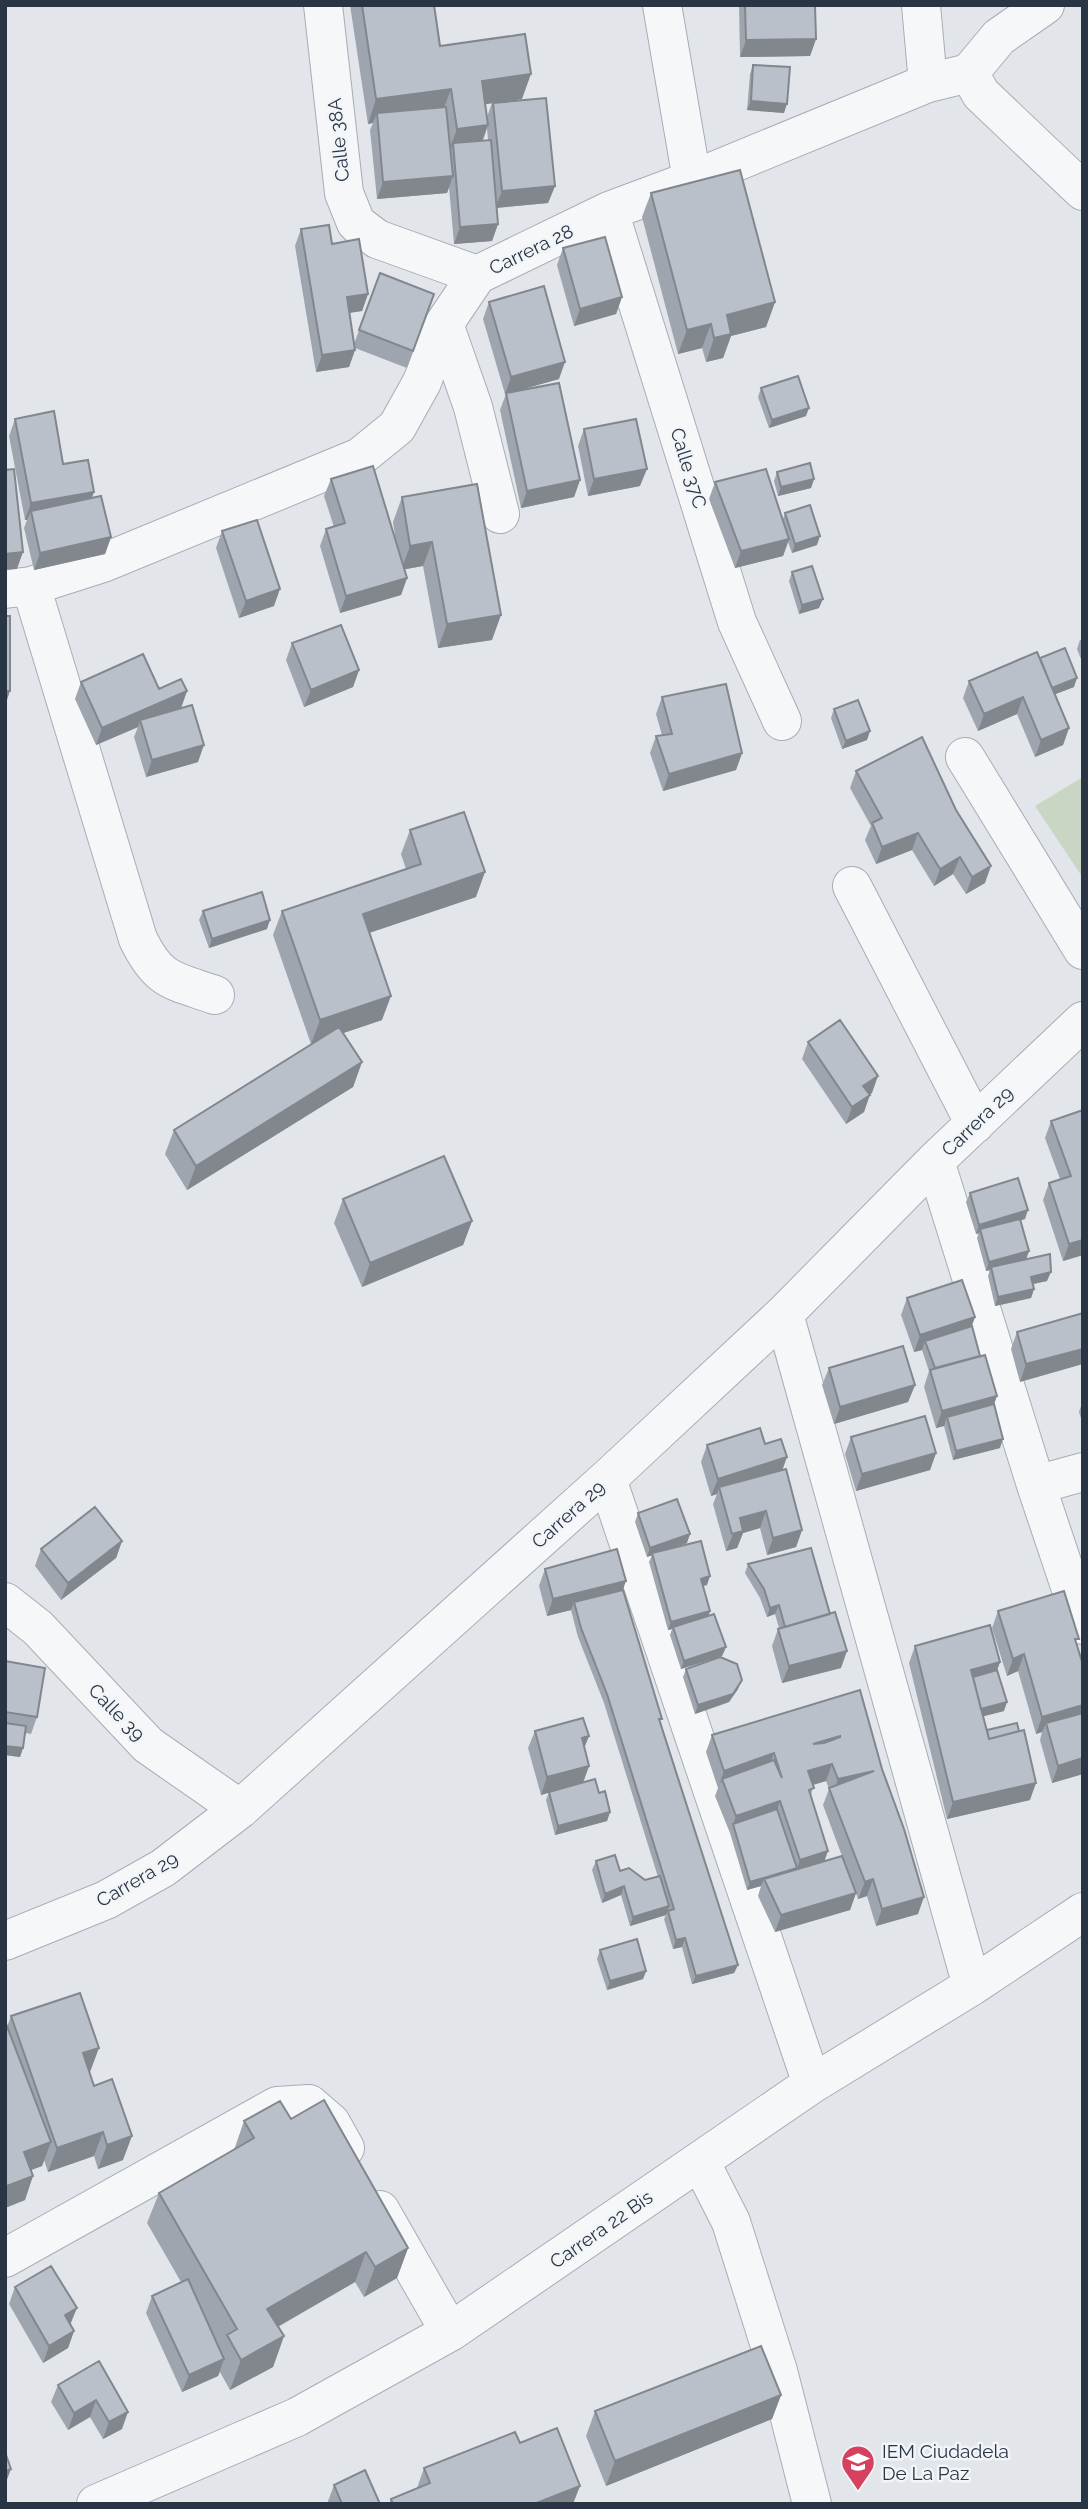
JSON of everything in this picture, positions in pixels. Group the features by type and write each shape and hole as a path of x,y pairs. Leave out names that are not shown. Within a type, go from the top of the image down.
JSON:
{"street":[{"name":"Calle 38A","path":"323,5 344,193 356,223 377,239 477,275"},
{"path":"662,5 692,180"},
{"path":"921,5 928,83"},
{"path":"1045,5 999,37 969,73 981,94 1083,191"},
{"name":"Carrera 28","path":"18,587 103,564 360,457 397,427 422,382 444,324 477,275 610,211 928,83 969,73"},
{"name":"Calle 37C","path":"610,211 737,622 782,721"},
{"path":"444,324 473,407 500,514"},
{"path":"18,587 138,939 149,962 167,979 215,995"},
{"path":"965,757 1083,950"},
{"path":"852,886 971,1115"},
{"name":"Carrera 29","path":"5,1916 145,1854 230,1802 607,1479 784,1314 935,1161 971,1115 1083,1000"},
{"name":"Carrera 29","path":"5,1941 106,1900 163,1868 230,1802 593,1468 923,1150 971,1115 1083,1021"},
{"path":"935,1161 1036,1485 1083,1625"},
{"path":"784,1314 972,1986"},
{"path":"1036,1485 1083,1472"},
{"path":"607,1479 812,2084"},
{"name":"Calle 39","path":"5,1602 38,1628 148,1745 230,1802"},
{"name":"Carrera 22 Bis","path":"96,2504 297,2417 450,2332 812,2084 972,1986 1083,1912"},
{"path":"5,2258 277,2106 309,2104 331,2123 450,2332"},
{"path":"700,2161 732,2221 778,2371 812,2504"}],"green space":[{"path":"1083,777 1083,878 1035,806"}],"building":[{"path":"362,5 434,5 440,46 525,34 531,74 482,81 488,125 457,129 451,89 376,99"},
{"path":"745,5 815,5 816,39 746,40"},
{"path":"753,65 790,67 787,104 751,101"},
{"path":"546,98 555,186 502,191 493,103"},
{"path":"446,107 453,176 383,182 377,113"},
{"path":"491,140 498,224 460,227 453,143"},
{"path":"740,170 775,302 727,315 731,334 714,338 711,324 687,330 651,193"},
{"path":"329,225 332,244 359,239 368,294 347,297 355,350 322,355 301,229"},
{"path":"605,237 622,297 580,309 563,248"},
{"path":"380,273 434,294 413,351 359,330"},
{"path":"544,286 565,362 511,377 489,302"},
{"path":"798,376 809,408 772,420 761,388"},
{"path":"559,383 580,480 527,491 506,393"},
{"path":"54,411 63,464 88,460 94,492 31,503 15,419"},
{"path":"636,419 647,469 594,479 584,429"},
{"path":"810,463 814,479 781,487 777,472"},
{"path":"373,466 407,578 346,596 326,529 345,523 331,479"},
{"path":"14,469 23,552 5,554 5,470"},
{"path":"766,469 789,539 741,551 715,482"},
{"path":"477,484 501,615 447,624 432,542 410,546 402,497"},
{"path":"101,496 111,537 40,553 31,511"},
{"path":"810,505 820,536 795,544 785,513"},
{"path":"257,520 280,589 246,601 222,531"},
{"path":"812,566 823,599 802,605 792,572"},
{"path":"5,616 10,616 10,691 5,691"},
{"path":"341,625 359,670 311,690 292,643"},
{"path":"1065,648 1077,678 1052,688 1040,658"},
{"path":"1037,652 1069,728 1041,740 1023,697 984,714 969,681"},
{"path":"143,654 159,689 181,679 187,691 102,728 81,682"},
{"path":"726,684 742,753 669,774 656,736 672,734 662,697"},
{"path":"858,700 870,731 846,741 834,709"},
{"path":"192,705 204,745 152,760 140,720"},
{"path":"922,737 956,810 991,866 972,877 960,857 940,869 918,833 882,847 872,823 882,818 856,771"},
{"path":"464,812 485,872 363,914 391,996 320,1020 282,911 421,864 410,830"},
{"path":"262,892 270,920 212,939 203,911"},
{"path":"840,1020 878,1076 863,1086 870,1095 852,1107 808,1042"},
{"path":"339,1027 362,1062 196,1166 174,1130"},
{"path":"1083,1110 1083,1240 1069,1244 1049,1183 1071,1176 1051,1121"},
{"path":"444,1156 472,1221 370,1263 343,1199"},
{"path":"1018,1178 1028,1210 979,1225 970,1193"},
{"path":"1020,1219 1029,1251 989,1262 980,1229"},
{"path":"1050,1254 1051,1272 1031,1277 1034,1289 998,1297 991,1267"},
{"path":"962,1280 975,1317 920,1335 907,1298"},
{"path":"1083,1313 1083,1349 1026,1364 1017,1332"},
{"path":"972,1326 980,1356 935,1368 925,1341"},
{"path":"903,1346 915,1385 840,1407 829,1368"},
{"path":"985,1355 997,1396 942,1411 930,1370"},
{"path":"994,1404 1003,1439 956,1451 947,1417"},
{"path":"925,1416 936,1453 862,1474 851,1437"},
{"path":"760,1428 765,1444 781,1439 787,1457 718,1479 707,1445"},
{"path":"786,1469 802,1530 773,1538 766,1511 740,1518 743,1531 732,1534 719,1487"},
{"path":"677,1499 690,1534 650,1548 638,1513"},
{"path":"95,1507 122,1541 68,1583 41,1549"},
{"path":"701,1541 710,1576 701,1579 710,1611 671,1622 652,1553"},
{"path":"811,1548 830,1614 785,1627 779,1605 770,1608 764,1589 748,1564"},
{"path":"617,1549 626,1581 553,1599 545,1569"},
{"path":"623,1590 662,1719 659,1719 738,1965 696,1976 685,1938 676,1940 668,1911 674,1909 607,1694 581,1628 574,1602"},
{"path":"1064,1591 1079,1639 1075,1639 1083,1665 1083,1705 1042,1717 1024,1654 1013,1659 998,1611"},
{"path":"835,1612 847,1651 789,1666 778,1629"},
{"path":"714,1614 726,1647 684,1661 673,1627"},
{"path":"990,1625 1000,1662 971,1670 989,1739 1024,1730 1036,1783 953,1802 915,1646"},
{"path":"720,1657 737,1664 742,1680 733,1694 698,1705 686,1669"},
{"path":"5,1661 45,1668 37,1717 5,1712"},
{"path":"997,1670 1007,1702 981,1709 973,1677"},
{"path":"860,1690 882,1769 904,1829 924,1897 882,1909 873,1879 865,1882 829,1788 874,1771 838,1779 832,1764 808,1771 814,1788 809,1790 828,1851 800,1860 780,1801 736,1816 722,1779 774,1760 782,1778 774,1753 724,1771 712,1735","holes":["840,1736 824,1743 813,1744"]},
{"path":"1083,1713 1083,1758 1058,1766 1046,1723"},
{"path":"583,1718 589,1736 582,1738 589,1766 547,1777 535,1731"},
{"path":"5,1723 26,1726 23,1748 5,1746"},
{"path":"1017,1723 1019,1731 989,1739 987,1730"},
{"path":"595,1779 599,1793 605,1791 610,1812 558,1826 549,1792"},
{"path":"777,1809 797,1868 750,1882 733,1824"},
{"path":"615,1855 620,1871 629,1868 645,1880 660,1876 669,1906 633,1917 624,1886 605,1894 596,1861"},
{"path":"842,1856 856,1893 781,1915 764,1879"},
{"path":"637,1939 646,1971 610,1981 600,1950"},
{"path":"80,1993 99,2048 83,2053 94,2086 112,2079 132,2136 107,2145 103,2132 57,2148 11,2016"},
{"path":"5,2021 51,2142 24,2152 33,2176 7,2186 5,2183"},
{"path":"324,2100 408,2248 375,2267 366,2252 267,2309 284,2336 241,2360 227,2335 237,2329 159,2193 254,2138 244,2121 280,2101 291,2119"},
{"path":"51,2266 77,2308 65,2315 74,2331 49,2346 15,2287"},
{"path":"188,2279 224,2359 189,2375 152,2296"},
{"path":"761,2346 781,2395 615,2461 595,2411"},
{"path":"99,2361 128,2412 109,2422 96,2400 74,2413 58,2385"},
{"path":"557,2428 580,2486 534,2504 393,2504 391,2499 430,2483 424,2468 515,2432 520,2443"},
{"path":"5,2452 11,2469 5,2471"},
{"path":"365,2470 380,2504 342,2504 334,2485"}],"place":[{"name":"IEM Ciudadela De La Paz","path":"858,2492"}]}
